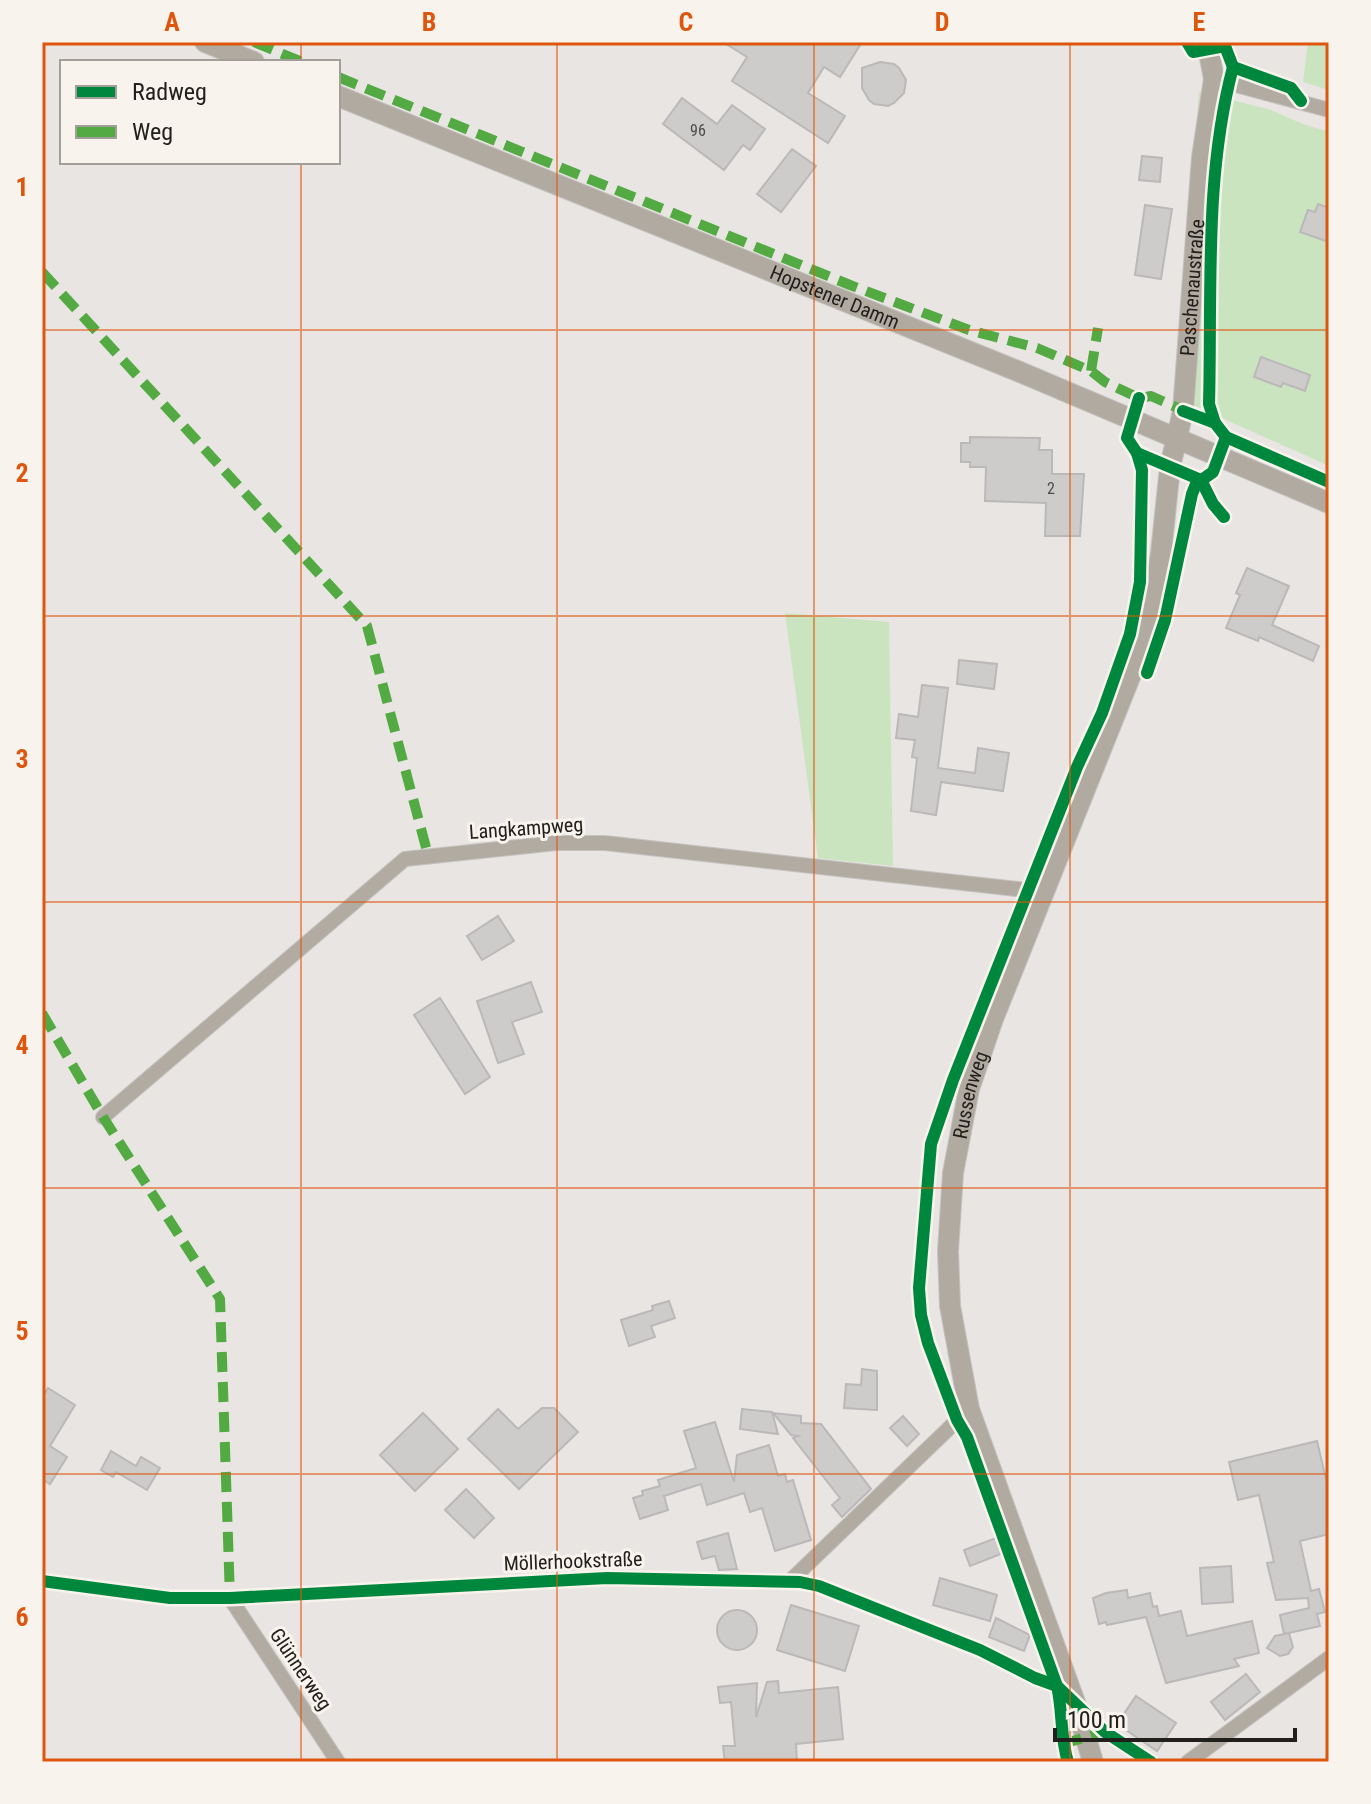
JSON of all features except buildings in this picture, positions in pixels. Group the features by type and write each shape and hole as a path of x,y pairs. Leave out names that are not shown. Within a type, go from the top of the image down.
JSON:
{"street":[{"path":"205,42 249,60"},
{"name":"Paschenaustraße","path":"1176,437 1183,411 1202,157 1214,79 1207,42"},
{"path":"1214,79 1329,110"},
{"name":"Hopstener Damm","path":"340,97 1176,437 1329,503"},
{"name":"Russenweg","path":"1093,1762 1077,1708 969,1409 950,1306 948,1251 953,1173 969,1089 993,1019 1134,667 1151,611 1176,437"},
{"name":"Langkampweg","path":"103,1117 405,859 556,843 605,843 1044,892"},
{"path":"790,1581 969,1409"},
{"name":"Möllerhookstraße","path":"42,1581 170,1598 230,1598 607,1578 790,1581 819,1586 980,1650 1057,1686 1105,1732 1151,1762"},
{"name":"Glünnerweg","path":"230,1598 338,1762"},
{"path":"1188,1762 1329,1658"}],"green space":[{"path":"1308,42 1329,42 1329,90 1303,82"},
{"path":"1199,92 1268,109 1329,132 1329,466 1173,396"},
{"path":"785,613 889,622 893,866 818,858"}],"marked path":[{"path":"254,42 297,60"},
{"path":"340,78 850,285 969,330 1037,348 1091,371 1105,382 1139,398 1151,396 1187,412"},
{"path":"42,272 367,626 428,855"},
{"path":"1091,371 1098,328"},
{"path":"42,1013 103,1117 220,1299 230,1598"},
{"path":"1062,1744 1105,1732"}],"cycle path":[{"path":"1187,42 1193,52 1225,46 1233,67 1291,88 1301,101"},
{"path":"1215,423 1209,404 1213,192 1217,150 1233,67"},
{"path":"1068,1762 1057,1686 967,1437 957,1420 928,1343 919,1288 931,1144 953,1080 1077,767 1102,713 1130,634 1140,582 1142,470 1137,453 1127,438 1139,398"},
{"path":"1183,411 1215,423 1226,437 1329,482"},
{"path":"1147,673 1165,620 1192,494 1196,484 1213,472 1226,437"},
{"path":"1137,453 1201,480 1213,504 1224,517"},
{"path":"42,1581 170,1598 230,1598 607,1578 800,1582 819,1586 980,1650 1057,1686 1105,1732 1151,1762"}]}
